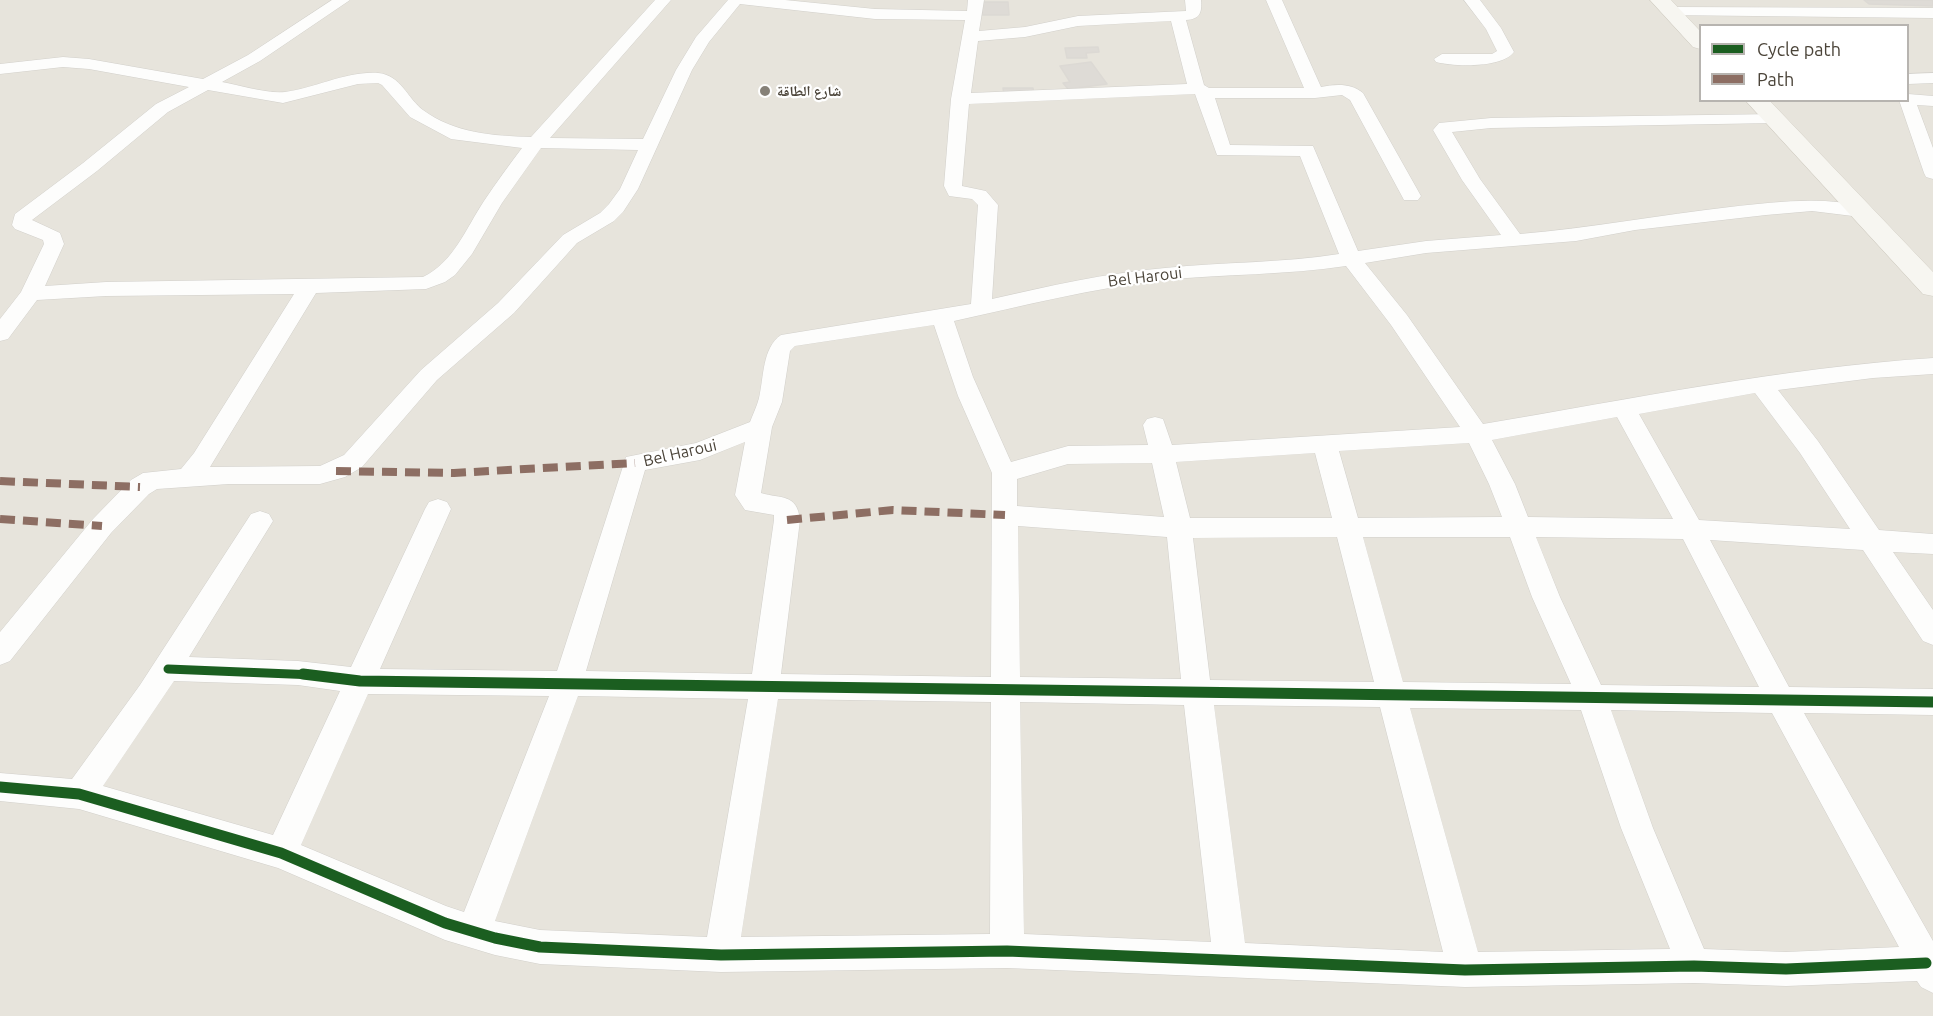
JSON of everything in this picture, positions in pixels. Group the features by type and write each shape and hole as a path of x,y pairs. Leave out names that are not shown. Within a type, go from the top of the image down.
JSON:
{"street":[{"path":"0,334 31,294 54,241 49,235 22,225 22,218 90,167 152,115 254,58 342,0"},
{"path":"31,294 106,289 309,287 426,283 437,279 444,275 470,239 525,154 663,0"},
{"path":"0,652 102,526 140,487 152,480 189,477 320,475 336,471 353,461 429,375 506,308 570,239 607,217 616,208 629,189 684,70 702,40 736,0"},
{"path":"741,0 875,14 975,8 960,99 953,161 953,190 981,195 986,199 988,205 981,310"},
{"path":"837,10 855,0"},
{"path":"971,37 1025,32 1078,21 1191,15 1194,12 1192,0"},
{"path":"1274,0 1315,93"},
{"path":"1442,59 1495,59 1506,52 1493,28 1472,0"},
{"path":"1854,0 1867,12"},
{"path":"1665,6 1933,13"},
{"path":"1665,6 1699,41"},
{"path":"1832,12 1846,24"},
{"path":"1177,16 1223,151 1307,150 1352,258 1399,320 1477,434 1502,484 1546,597 1592,698 1637,828 1694,966"},
{"path":"0,69 63,62 117,67 202,85 283,98 358,79 379,78 393,86 416,113 457,135 507,142 648,145"},
{"path":"1909,79 1933,78"},
{"path":"960,99 1202,91 1315,93 1339,89 1353,92 1411,196"},
{"path":"1909,100 1933,101"},
{"path":"1758,102 1933,288"},
{"path":"1908,102 1931,163"},
{"path":"1515,241 1471,180 1442,130 1445,127 1491,123 1773,118"},
{"name":"Bel Haroui","path":"568,684 634,463 700,451 760,427 770,402 782,345 801,337 844,333 942,317 1081,286 1164,274 1311,265 1426,248 1515,241 1766,209 1812,205 1861,211"},
{"path":"189,477 203,459 309,287"},
{"path":"942,317 949,342 977,415 1004,472 1004,690 1008,951"},
{"path":"1004,472 1068,455 1163,454 1477,434 1761,384 1873,370 1933,366"},
{"path":"1761,384 1809,447 1933,633"},
{"path":"0,787 79,794 281,853 445,924 474,930 495,938 540,947 721,955 1008,951 1465,970 1694,966 1786,969 1930,969 1780,700 1656,462 1624,409"},
{"path":"1155,425 1179,528 1230,960"},
{"path":"721,955 765,687 787,520 786,510 780,506 754,503 748,495 760,427"},
{"path":"1325,443 1465,970"},
{"path":"281,853 438,509"},
{"path":"1005,515 1179,528 1518,527 1690,530 1933,544"},
{"path":"79,794 129,728 260,521"},
{"path":"168,669 298,673 360,681 1933,702"},
{"path":"474,930 568,684"}],"shaded area":[{"path":"0,0 1933,0 1933,1016 0,1016"}],"building":[{"path":"1864,0 1933,0 1933,6 1869,4"},
{"path":"982,2 1008,2 1009,15 982,15"},
{"path":"1098,47 1099,52 1086,53 1087,58 1067,58 1065,48"},
{"path":"1091,62 1107,84 1068,89 1063,83 1070,82 1060,66"},
{"path":"1003,88 1033,88 1034,96 1004,96"}],"marked path":[{"path":"336,471 454,473 635,463"},
{"path":"0,481 140,487"},
{"path":"787,520 893,510 1005,515"},
{"path":"0,519 102,526"}],"cycle path":[{"path":"168,669 298,673 360,681 1933,702"},
{"path":"0,787 79,794 281,853 445,923 495,938 540,947 721,955 1007,951 1465,970 1694,966 1786,969 1926,963"}],"place":[{"name":"شارع الطاقة","path":"765,91"}]}
